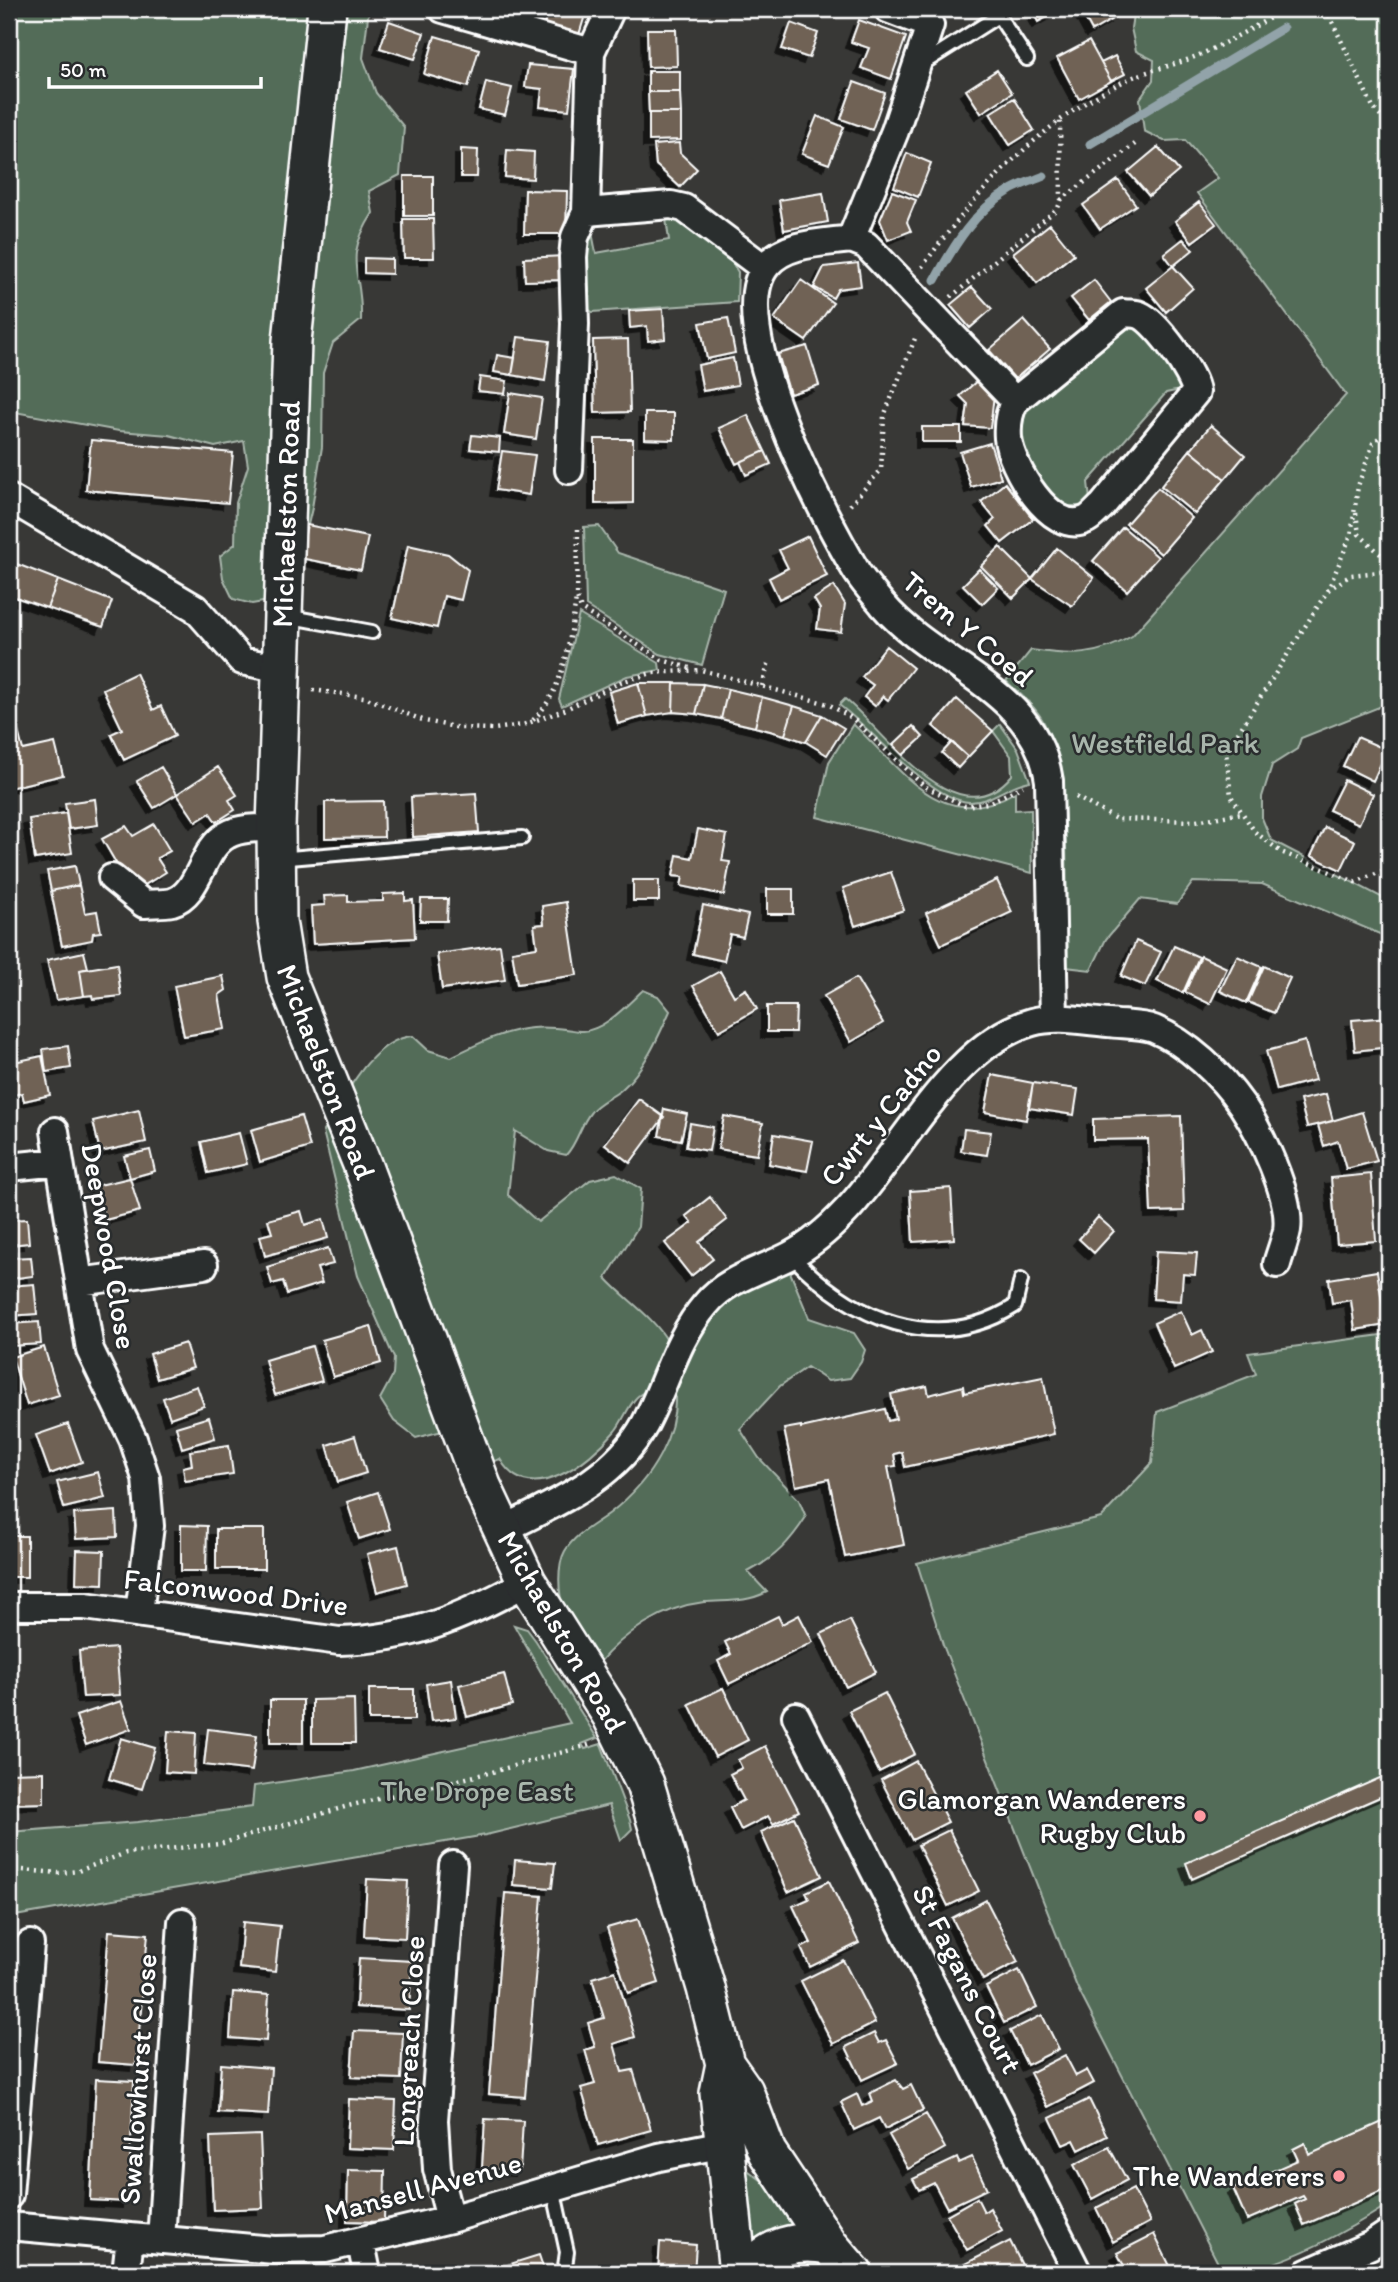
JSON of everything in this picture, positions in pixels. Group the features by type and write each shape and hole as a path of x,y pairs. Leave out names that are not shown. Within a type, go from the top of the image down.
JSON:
{"street":[{"name":"Michaelston Road","path":"327,9 292,341 276,844 277,921 286,977 502,1530 527,1582 611,1715 645,1784 706,1988 725,2064 744,2091 767,2152 829,2245 853,2273"},
{"path":"443,9 591,52"},
{"path":"569,470 575,324 573,257 575,237 586,212 591,52 611,9"},
{"path":"851,239 895,131 930,26 888,9"},
{"path":"586,212 671,205 684,208 764,268 777,254 787,251 851,239 866,245 1015,401"},
{"name":"Trem Y Coed","path":"764,268 756,315 765,373 789,436 857,573 898,621 1013,708 1041,746 1049,782 1054,1019"},
{"path":"1123,313 1139,314 1149,321 1195,380 1196,392 1102,506 1085,520 1070,522 1055,515 1040,502 1020,474 1008,439 1010,410 1015,401 1123,313"},
{"path":"9,498 195,608 242,661 281,677"},
{"path":"112,878 144,904 173,901 189,888 205,855 225,835 254,828 276,844"},
{"name":"Cwrt y Cadno","path":"502,1530 579,1490 617,1462 632,1445 646,1421 680,1345 707,1302 739,1279 791,1255 846,1211 960,1068 982,1046 1017,1027 1054,1019 1152,1028 1177,1041 1221,1080 1255,1123 1280,1186 1288,1227 1277,1264"},
{"name":"Deepwood Close","path":"55,1130 90,1350 133,1439 146,1478 150,1526 139,1613"},
{"path":"9,1167 60,1162"},
{"path":"79,1282 204,1265"},
{"name":"Falconwood Drive","path":"9,1606 62,1604 340,1642 415,1632 448,1622 527,1582"},
{"name":"St Fagans Court","path":"796,1716 1078,2273"},
{"name":"Longreach Close","path":"450,2219 437,2169 434,2120 453,1865"},
{"name":"Swallowhurst Close","path":"160,2240 182,1922"},
{"path":"9,2195 30,1944"},
{"name":"Michaelston Road","path":"725,2064 719,2093 738,2273"},
{"name":"Mansell Avenue","path":"9,2226 274,2250 325,2249 362,2243 450,2219 659,2157 724,2144"},
{"path":"1307,2273 1371,2245 1389,2233"},
{"path":"126,2273 130,2237"},
{"path":"362,2243 367,2273"},
{"path":"748,2273 772,2250 800,2243 829,2245"}],"lane":[{"path":"916,68 996,12 1027,59"},
{"path":"284,616 372,632"},
{"path":"276,844 522,838"},
{"path":"791,1255 844,1300 889,1324 941,1331 991,1321 1015,1306 1021,1280"},
{"path":"553,2188 566,2252 564,2273"}],"path":[{"path":"908,288 984,188 1005,166 1060,121 1132,78 1195,57 1287,9"},
{"path":"1326,9 1374,109 1389,126"},
{"path":"948,299 1058,208 1061,200 1060,121"},
{"path":"1061,200 1135,144"},
{"path":"853,501 881,470 884,416 917,334"},
{"path":"1389,429 1374,443 1358,486 1351,536 1328,590 1226,752 1231,796 1255,832 1281,852 1355,882 1389,869"},
{"path":"1355,507 1359,534 1389,562"},
{"path":"530,722 546,708 554,693 576,598 578,529"},
{"path":"1328,590 1351,575 1389,571"},
{"path":"576,598 590,616 675,666 701,670 828,704 852,718 924,786 965,806 988,803 1010,790 1032,783 1049,782 1116,819 1196,821 1242,813"},
{"path":"762,687 769,661"},
{"path":"281,677 364,697 425,721 460,728 494,729 530,722 564,710 601,689 652,673 701,670"},
{"path":"9,1869 59,1873 78,1871 126,1853 220,1844 348,1806 492,1772 602,1740"}],"green space":[{"path":"9,9 369,9 363,58 376,93 404,127 400,175 369,191 373,213 363,230 356,255 361,320 333,343 323,373 322,447 312,508 300,558 274,600 252,604 233,599 223,578 220,556 235,544 236,503 248,466 244,441 215,447 169,435 119,431 9,411"},
{"name":"Westfield Park","path":"1134,9 1389,9 1389,712 1386,713 1384,705 1301,738 1297,749 1272,765 1262,797 1262,818 1271,840 1389,901 1389,938 1262,884 1193,882 1177,904 1140,899 1106,939 1091,970 1066,967 1066,843 1064,809 1054,749 1038,712 1006,681 1031,650 1083,653 1107,648 1132,636 1346,395 1197,193 1218,178 1185,140 1164,141 1144,131 1140,99 1153,80 1154,60 1136,51 1131,28"},
{"path":"666,219 682,220 731,261 738,272 737,302 592,312 587,308 585,236 592,232 596,253 669,240"},
{"path":"1129,326 1146,335 1162,352 1174,371 1180,390 1166,393 1088,482 1090,500 1081,506 1061,506 1034,473 1022,450 1020,437 1026,408 1121,328"},
{"path":"599,526 618,553 724,589 702,665 660,654 586,606 584,527"},
{"path":"579,614 659,663 660,670 627,676 562,706 559,699"},
{"path":"845,699 902,755 946,789 969,796 991,792 1012,775 1011,756 993,731 1000,724 1018,749 1030,781 977,802 954,798 920,777 839,705"},
{"path":"853,724 907,777 925,792 944,802 966,806 989,804 1015,792 1015,810 1031,809 1032,873 817,817 829,762"},
{"path":"643,990 658,996 670,1011 643,1063 621,1090 591,1112 566,1155 548,1151 515,1131 508,1195 538,1222 590,1180 616,1174 641,1189 638,1227 606,1278 647,1316 668,1342 716,1286 788,1267 809,1318 854,1333 865,1350 861,1362 850,1378 828,1381 807,1367 780,1386 740,1429 759,1458 799,1500 806,1517 781,1549 748,1572 767,1592 744,1599 704,1602 673,1609 632,1632 598,1664 574,1630 564,1609 559,1580 562,1557 574,1539 625,1500 650,1471 668,1437 673,1419 674,1380 639,1395 615,1431 590,1456 559,1476 542,1481 527,1480 512,1474 500,1459 490,1463 465,1425 416,1438 394,1421 380,1399 393,1375 394,1358 358,1276 323,1131 360,1072 384,1047 398,1040 413,1036 428,1050 451,1057 510,1032 544,1027 588,1030 606,1023"},
{"name":"Glamorgan Wanderers Rugby Club","path":"1389,1334 1389,2204 1352,2227 1287,2259 1243,2271 1223,2273 1077,1987 943,1645 917,1563 1101,1518 1152,1463 1157,1412 1256,1374 1248,1353"},
{"name":"The Drope East","path":"514,1625 527,1629 536,1641 597,1738 582,1744 585,1749 601,1744 632,1829 621,1840 609,1805 486,1835 9,1917 9,1832 138,1822 252,1807 254,1786 354,1771 570,1723"},
{"path":"745,2168 765,2183 794,2221 793,2226 753,2246"},
{"path":"788,2260 817,2261 833,2273 768,2273"}],"building":[{"path":"549,9 586,12 578,38 543,27"},
{"path":"1031,9 1062,9 1038,22"},
{"path":"1080,9 1111,9 1116,17 1092,31"},
{"path":"859,20 906,37 891,79 861,68 869,48 851,42"},
{"path":"389,21 424,33 415,59 380,48"},
{"path":"791,23 818,33 809,58 782,49"},
{"path":"647,29 676,29 677,66 648,67"},
{"path":"435,36 479,49 468,87 424,74"},
{"path":"1089,41 1111,81 1079,99 1057,58"},
{"path":"1115,56 1125,74 1111,81 1101,63"},
{"path":"528,65 574,69 569,110 540,107 542,89 525,87"},
{"path":"997,70 1012,93 981,113 966,90"},
{"path":"648,71 680,71 680,92 648,92"},
{"path":"486,82 512,88 505,115 479,109"},
{"path":"854,82 885,93 872,130 841,119"},
{"path":"648,92 680,92 681,113 649,113"},
{"path":"1014,98 1034,130 1010,145 990,113"},
{"path":"649,113 681,113 681,140 649,141"},
{"path":"817,116 844,127 829,164 802,154"},
{"path":"679,143 680,153 697,169 680,187 656,165 654,145"},
{"path":"1158,147 1179,171 1149,196 1128,172"},
{"path":"461,149 478,150 477,177 461,177"},
{"path":"507,150 534,152 533,179 505,177"},
{"path":"907,153 931,163 918,197 894,187"},
{"path":"404,176 433,176 433,216 404,216"},
{"path":"1118,180 1136,205 1100,229 1083,205"},
{"path":"525,190 567,191 566,234 524,234"},
{"path":"892,191 916,200 907,222 911,231 888,240 880,220"},
{"path":"823,193 828,222 784,230 779,200"},
{"path":"1199,202 1216,224 1192,242 1175,221"},
{"path":"403,219 433,219 434,258 404,258"},
{"path":"1050,224 1074,254 1037,283 1013,253"},
{"path":"1183,239 1193,250 1173,266 1164,254"},
{"path":"564,256 565,280 525,281 524,258"},
{"path":"364,258 392,259 392,274 364,273"},
{"path":"858,263 861,286 838,289 833,298 814,287 824,267"},
{"path":"1173,266 1193,288 1166,312 1146,288"},
{"path":"801,280 833,303 806,341 774,319"},
{"path":"1094,280 1111,302 1089,320 1071,298"},
{"path":"972,287 992,309 970,328 950,305"},
{"path":"663,309 665,339 648,341 647,326 630,328 629,311"},
{"path":"728,318 735,353 707,359 700,323"},
{"path":"1024,320 1050,349 1015,379 989,350"},
{"path":"518,337 550,341 545,381 512,375"},
{"path":"628,339 630,412 595,413 593,340"},
{"path":"807,346 819,385 790,394 778,354"},
{"path":"497,355 515,358 512,375 494,372"},
{"path":"733,358 738,385 703,391 698,365"},
{"path":"480,377 507,381 505,394 478,391"},
{"path":"979,379 994,395 990,428 965,426 968,404 960,396"},
{"path":"510,393 542,398 536,439 504,434"},
{"path":"645,413 674,413 674,440 645,439"},
{"path":"748,415 765,451 736,464 719,428"},
{"path":"1211,425 1245,455 1225,479 1190,450"},
{"path":"922,427 961,427 961,442 922,442"},
{"path":"472,435 500,438 499,452 470,449"},
{"path":"595,439 633,439 633,503 595,504"},
{"path":"91,440 233,453 228,503 86,490"},
{"path":"990,443 1001,478 971,487 960,452"},
{"path":"1190,450 1225,479 1195,514 1161,486"},
{"path":"502,451 535,455 529,495 496,490"},
{"path":"765,451 771,464 746,475 740,462"},
{"path":"1005,483 1033,519 1002,543 988,526 995,519 981,502"},
{"path":"1158,488 1192,518 1161,554 1126,524"},
{"path":"307,525 368,537 361,570 300,558"},
{"path":"1123,527 1158,557 1127,591 1093,561"},
{"path":"808,536 827,576 779,599 769,578 788,568 779,550"},
{"path":"408,545 448,554 468,570 461,600 444,596 437,628 392,618"},
{"path":"1000,547 1032,579 1013,598 981,566"},
{"path":"1057,548 1094,578 1072,606 1032,579"},
{"path":"9,561 58,580 47,608 9,595"},
{"path":"979,569 998,588 982,604 963,585"},
{"path":"58,580 112,601 103,627 47,608"},
{"path":"834,586 845,604 841,632 817,629 820,609 814,599"},
{"path":"886,646 913,668 888,700 883,696 875,706 864,697 873,685 862,677"},
{"path":"136,673 153,710 161,706 175,736 124,760 111,734 122,729 103,689"},
{"path":"638,683 647,716 618,724 609,692"},
{"path":"638,683 674,683 673,712 647,716"},
{"path":"674,683 703,684 696,714 673,712"},
{"path":"703,684 728,689 721,719 696,714"},
{"path":"728,689 762,697 755,727 721,719"},
{"path":"762,697 794,706 785,735 755,727"},
{"path":"957,699 993,731 968,757 933,726"},
{"path":"794,706 822,715 806,742 785,735"},
{"path":"822,715 844,728 827,755 806,742"},
{"path":"15,719 23,750 55,743 63,775 9,788 9,720"},
{"path":"913,726 923,737 903,755 893,745"},
{"path":"1357,737 1387,750 1373,781 1343,766"},
{"path":"952,742 968,757 958,768 942,753"},
{"path":"161,767 177,794 154,808 137,781"},
{"path":"218,767 237,795 229,800 235,810 216,822 210,813 196,822 177,794"},
{"path":"1344,780 1373,794 1359,824 1329,810"},
{"path":"476,793 479,832 413,837 411,797"},
{"path":"95,799 98,825 69,829 65,803"},
{"path":"383,801 384,837 325,838 325,802"},
{"path":"66,813 72,853 35,859 29,819"},
{"path":"154,824 170,851 157,858 166,872 133,892 102,839 126,826 133,836"},
{"path":"1325,827 1355,841 1341,870 1311,856"},
{"path":"698,829 727,835 722,861 730,862 724,895 681,886 683,877 673,876 677,855 692,858"},
{"path":"75,866 79,885 51,891 47,871"},
{"path":"891,872 904,910 855,926 843,888"},
{"path":"633,880 659,880 659,901 633,901"},
{"path":"997,880 1012,912 941,945 926,913"},
{"path":"79,885 85,913 97,911 101,932 93,933 92,940 62,946 51,891"},
{"path":"767,889 793,889 793,914 767,914"},
{"path":"405,893 405,901 413,900 415,938 313,944 311,906 325,905 324,896 348,895 348,902 383,901 383,894"},
{"path":"421,899 448,899 447,921 420,921"},
{"path":"566,902 577,975 517,984 512,951 537,947 534,925 544,924 542,906"},
{"path":"703,905 748,915 743,937 730,934 724,961 693,954"},
{"path":"1136,941 1161,952 1145,986 1121,976"},
{"path":"500,945 505,980 442,989 437,954"},
{"path":"1174,946 1199,957 1183,993 1157,981"},
{"path":"84,952 88,968 80,970 84,996 56,1000 47,960"},
{"path":"1201,956 1227,968 1210,1004 1185,992"},
{"path":"1237,956 1262,967 1246,1003 1220,991"},
{"path":"117,964 121,996 93,999 92,995 84,996 80,970"},
{"path":"1264,966 1290,978 1274,1013 1248,1002"},
{"path":"720,971 734,996 746,989 757,1009 719,1031 693,986"},
{"path":"223,976 226,990 219,995 225,1029 184,1036 174,986"},
{"path":"856,978 883,1023 851,1042 824,996"},
{"path":"767,1006 796,1006 795,1032 767,1032"},
{"path":"1389,1017 1389,1047 1355,1051 1352,1020"},
{"path":"1305,1041 1315,1080 1277,1090 1266,1051"},
{"path":"68,1046 71,1068 46,1072 43,1049"},
{"path":"42,1056 50,1095 24,1101 22,1093 9,1096 9,1063"},
{"path":"992,1075 1033,1083 1026,1120 985,1112"},
{"path":"1033,1083 1078,1089 1074,1115 1029,1108"},
{"path":"1326,1094 1333,1121 1307,1127 1300,1100"},
{"path":"639,1099 664,1117 630,1163 605,1144"},
{"path":"664,1109 687,1114 681,1140 659,1136"},
{"path":"139,1110 146,1142 100,1152 93,1121"},
{"path":"1362,1112 1377,1161 1346,1169 1338,1141 1324,1146 1318,1125"},
{"path":"301,1116 310,1147 260,1162 251,1130"},
{"path":"724,1116 763,1123 757,1155 718,1149"},
{"path":"1181,1116 1184,1211 1151,1212 1148,1139 1093,1140 1093,1119"},
{"path":"690,1123 713,1127 709,1151 686,1147"},
{"path":"964,1129 991,1132 987,1155 961,1151"},
{"path":"239,1133 247,1164 208,1173 201,1142"},
{"path":"774,1134 813,1141 807,1171 769,1164"},
{"path":"150,1150 155,1171 130,1178 124,1156"},
{"path":"1371,1174 1376,1241 1337,1244 1331,1178"},
{"path":"130,1178 140,1211 105,1220 95,1186"},
{"path":"951,1188 954,1239 913,1242 910,1191"},
{"path":"710,1197 727,1220 699,1242 713,1259 691,1276 665,1243 692,1223 686,1216"},
{"path":"301,1211 305,1225 323,1219 328,1238 265,1256 260,1236 272,1233 268,1220"},
{"path":"1098,1217 1114,1231 1094,1253 1079,1239"},
{"path":"27,1219 29,1243 9,1245 9,1220"},
{"path":"328,1248 333,1264 317,1268 322,1283 287,1294 283,1281 272,1284 267,1267"},
{"path":"1156,1251 1197,1253 1195,1275 1183,1274 1181,1301 1153,1299"},
{"path":"31,1257 33,1276 9,1279 9,1258"},
{"path":"1377,1271 1386,1325 1355,1330 1351,1300 1332,1303 1329,1279"},
{"path":"34,1284 37,1314 9,1316 9,1286"},
{"path":"1181,1311 1192,1335 1202,1330 1212,1352 1174,1369 1154,1323"},
{"path":"39,1322 41,1344 9,1346 9,1324"},
{"path":"371,1326 381,1363 333,1377 322,1340"},
{"path":"185,1343 193,1368 157,1379 150,1354"},
{"path":"312,1346 322,1381 275,1395 265,1360"},
{"path":"44,1347 59,1395 27,1405 12,1357"},
{"path":"1043,1377 1054,1434 905,1467 902,1452 894,1454 896,1466 888,1467 904,1545 845,1557 829,1479 796,1486 784,1429 801,1428 885,1409 888,1421 896,1419 891,1394 927,1386 929,1395 963,1386 964,1393"},
{"path":"197,1386 204,1406 170,1418 163,1398"},
{"path":"209,1417 215,1438 182,1448 176,1427"},
{"path":"68,1424 82,1462 50,1474 36,1435"},
{"path":"355,1436 366,1473 338,1482 327,1445"},
{"path":"229,1445 233,1474 185,1481 183,1467 192,1465 190,1451"},
{"path":"98,1472 105,1498 64,1508 57,1482"},
{"path":"378,1492 390,1529 359,1539 347,1502"},
{"path":"116,1511 117,1537 76,1539 74,1514"},
{"path":"181,1525 207,1526 206,1571 181,1571"},
{"path":"216,1529 264,1529 264,1569 216,1569"},
{"path":"9,1536 27,1536 27,1577 9,1577"},
{"path":"398,1546 407,1584 377,1592 367,1554"},
{"path":"77,1550 104,1551 103,1584 76,1583"},
{"path":"799,1615 813,1642 729,1684 718,1661 731,1654 725,1642 778,1616 782,1624"},
{"path":"850,1620 876,1672 846,1687 821,1634"},
{"path":"116,1648 120,1695 83,1697 79,1651"},
{"path":"504,1674 512,1705 467,1717 459,1685"},
{"path":"451,1680 456,1718 431,1721 426,1684"},
{"path":"723,1688 748,1740 715,1757 689,1704"},
{"path":"369,1689 414,1689 414,1720 369,1720"},
{"path":"885,1693 915,1754 879,1772 849,1711"},
{"path":"354,1699 355,1743 312,1743 312,1700"},
{"path":"270,1700 303,1700 303,1743 270,1743"},
{"path":"121,1701 131,1729 86,1745 76,1716"},
{"path":"208,1729 257,1735 252,1771 204,1765"},
{"path":"168,1731 196,1733 194,1774 165,1772"},
{"path":"121,1738 155,1748 142,1789 109,1779"},
{"path":"765,1746 799,1811 773,1824 768,1816 741,1830 730,1808 744,1800 730,1774 742,1768 738,1760"},
{"path":"916,1761 948,1822 912,1840 881,1780"},
{"path":"44,1772 44,1803 9,1804 9,1773"},
{"path":"1389,1774 1389,1793 1192,1879 1186,1863"},
{"path":"794,1817 822,1876 788,1892 761,1832"},
{"path":"949,1830 979,1891 948,1906 918,1845"},
{"path":"515,1860 555,1863 552,1888 513,1885"},
{"path":"367,1879 408,1881 405,1938 364,1936"},
{"path":"829,1881 859,1943 810,1967 801,1948 811,1943 793,1906 809,1899 806,1892"},
{"path":"505,1893 542,1896 525,2097 489,2094"},
{"path":"986,1900 1018,1962 983,1980 952,1918"},
{"path":"638,1919 659,1983 628,1993 607,1928"},
{"path":"243,1922 280,1926 275,1972 239,1968"},
{"path":"109,1931 148,1934 136,2065 98,2062"},
{"path":"359,1958 412,1961 409,2010 356,2007"},
{"path":"843,1960 875,2023 833,2044 801,1981"},
{"path":"1019,1970 1037,2007 1004,2023 986,1987"},
{"path":"615,1971 635,2037 614,2044 622,2072 633,2070 651,2130 598,2145 581,2088 595,2084 585,2050 595,2047 588,2023 604,2018 592,1978"},
{"path":"233,1992 269,1995 266,2041 230,2038"},
{"path":"1042,2015 1059,2049 1027,2065 1010,2031"},
{"path":"354,2031 403,2033 401,2079 351,2077"},
{"path":"874,2033 879,2043 886,2040 898,2063 862,2080 846,2047"},
{"path":"1065,2055 1076,2076 1087,2070 1094,2083 1048,2107 1030,2073"},
{"path":"221,2064 271,2068 268,2115 218,2112"},
{"path":"96,2079 134,2081 128,2202 90,2200"},
{"path":"896,2080 903,2089 911,2085 923,2110 885,2129 879,2118 854,2130 841,2102 857,2094 862,2106 873,2101 870,2093"},
{"path":"349,2099 396,2101 394,2150 347,2148"},
{"path":"1089,2099 1107,2136 1079,2150 1074,2140 1063,2145 1050,2118"},
{"path":"926,2114 945,2148 908,2169 889,2135"},
{"path":"485,2119 523,2121 520,2170 482,2168"},
{"path":"1389,2119 1389,2188 1304,2225 1295,2204 1305,2199 1303,2196 1247,2220 1233,2188 1298,2160 1293,2149 1305,2143 1309,2155"},
{"path":"260,2135 263,2208 213,2210 210,2137"},
{"path":"1109,2147 1127,2180 1092,2199 1074,2165"},
{"path":"972,2157 987,2189 947,2208 934,2183 919,2190 913,2179 957,2158 959,2163"},
{"path":"348,2170 385,2171 384,2222 347,2221"},
{"path":"1133,2189 1150,2222 1113,2242 1096,2208"},
{"path":"977,2198 984,2212 990,2208 1002,2231 967,2250 947,2215"},
{"path":"1154,2234 1171,2268 1160,2273 1128,2273 1117,2253"},
{"path":"1010,2241 1026,2273 963,2273 959,2267"},
{"path":"660,2242 696,2245 694,2273 658,2273"},
{"path":"539,2255 545,2273 482,2273"}],"waterway":[{"path":"1090,144 1283,28"},
{"path":"935,280 957,242 986,208 1013,189 1044,176"}],"place":[{"name":"Glamorgan Wanderers Rugby Club","path":"1200,1816"},
{"name":"The Wanderers","path":"1339,2176"}]}
